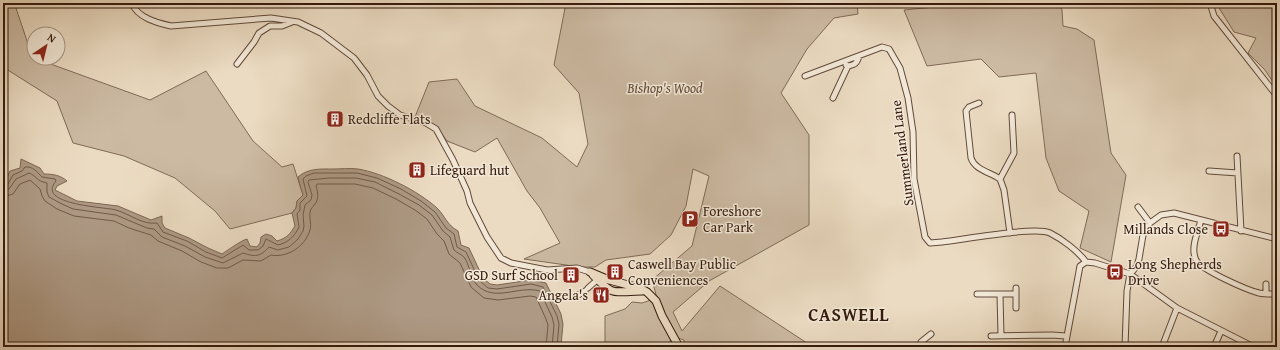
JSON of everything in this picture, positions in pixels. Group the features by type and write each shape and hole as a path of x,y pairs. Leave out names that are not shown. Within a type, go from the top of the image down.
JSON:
{"main road":[{"path":"590,272 597,280 614,292 648,292"},
{"path":"590,272 609,280 640,288 648,292 656,301 662,316 679,347"}],"street":[{"path":"132,3 137,12 156,22 171,26 271,18 298,22 321,33 354,58 367,75 378,96 394,111 408,119 426,123 436,129 467,191 470,203 487,237 501,258 511,263 547,270 577,268 590,272"},
{"path":"1210,3 1214,16 1277,96"},
{"path":"237,64 259,33 270,26 282,26 293,22"},
{"name":"Summerland Lane","path":"805,76 882,47 889,49 900,68 908,98 913,132 914,179 924,237 930,243 1010,233 1033,231 1049,232 1079,253 1086,262"},
{"name":"Summerland Lane","path":"833,98 848,66 853,66 857,63 859,56"},
{"path":"842,62 848,66"},
{"path":"979,103 969,107 966,111 971,158 977,167 1000,179 1004,190 1010,233"},
{"path":"1000,179 1014,153 1012,116"},
{"path":"1237,156 1241,231"},
{"path":"1210,171 1238,173"},
{"path":"1138,207 1150,223"},
{"path":"1125,347 1127,291 1130,274 1137,266 1143,235 1150,223 1161,215 1174,212 1241,231 1277,239"},
{"path":"1201,220 1194,248 1196,261 1209,271 1259,293 1275,294"},
{"path":"1065,347 1080,266 1086,262 1095,263 1130,274 1177,308 1254,347"},
{"path":"575,297 587,290 597,280"},
{"path":"1266,284 1266,293"},
{"path":"1016,288 1016,308"},
{"path":"977,294 1016,294"},
{"path":"1000,294 1000,336"},
{"path":"1162,347 1177,308"},
{"path":"1214,347 1221,331"},
{"path":"924,347 921,342 930,334"},
{"path":"991,336 1066,336"}],"green space":[{"path":"3,3 17,3 16,8 26,38 26,66 56,66 150,100 206,71 253,141 282,167 293,164 303,195 297,201 296,208 292,213 230,229 215,211 175,178 124,156 73,143 57,101 3,67"},
{"name":"Bishop's Wood","path":"566,3 857,3 858,14 834,18 807,49 781,93 809,135 809,225 709,281 673,312 682,331 720,286 813,347 685,347 684,340 672,336 668,347 605,347 605,316 625,309 632,302 642,303 657,298 652,280 692,246 709,176 693,169 686,206 671,235 650,254 606,260 595,267 580,267 524,259 560,243 540,208 527,191 497,138 475,152 447,141 432,123 415,117 429,82 457,79 475,106 542,138 577,167 588,144 579,93 554,65"},
{"path":"974,3 1059,3 1062,10 1063,26 1077,29 1094,40 1111,153 1126,175 1111,262 1080,248 1089,211 1059,191 1046,158 1036,73 999,77 981,59 927,66 904,10"},
{"path":"1216,3 1277,3 1277,88 1265,70 1248,53 1256,38 1234,32"}],"water":[{"path":"21,159 40,168 44,174 62,177 67,181 57,186 55,190 77,201 118,206 151,220 162,216 162,223 165,228 222,254 238,243 247,239 250,246 257,247 260,243 261,237 266,234 272,236 277,241 288,235 295,226 292,213 296,208 297,201 303,195 298,177 302,174 319,169 358,169 378,174 410,189 437,208 454,229 458,231 461,245 469,248 483,278 490,284 497,285 531,280 546,283 561,314 563,324 561,346 3,347 3,186 10,171 20,168"}],"place":[{"name":"Redcliffe Flats","path":"335,119"},
{"name":"Lifeguard hut","path":"417,170"},
{"name":"Foreshore Car Park","path":"690,219"},
{"name":"Millands Close","path":"1221,229"},
{"name":"Caswell Bay Public Conveniences","path":"615,272"},
{"name":"Long Shepherds Drive","path":"1115,272"},
{"name":"GSD Surf School","path":"571,275"},
{"name":"Angela's","path":"601,295"}],"district":[{"name":"CASWELL","path":"849,314"}]}
